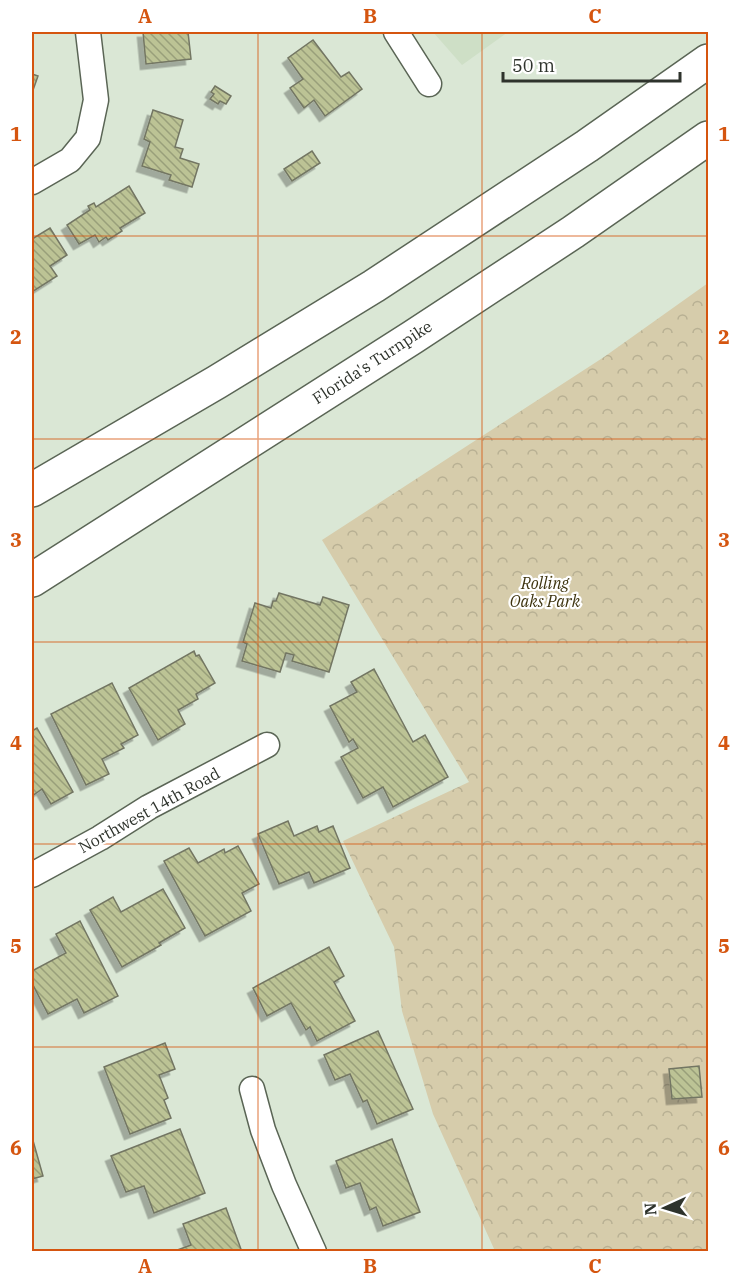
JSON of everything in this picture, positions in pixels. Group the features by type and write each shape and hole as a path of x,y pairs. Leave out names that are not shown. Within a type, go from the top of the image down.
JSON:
{"highway":[{"path":"32,490 217,382 374,286 588,146 708,61"},
{"name":"Florida's Turnpike","path":"32,579 443,317 573,232 708,138"}],"street":[{"path":"32,182 70,160 88,138 96,100 88,32"},
{"path":"396,32 429,84"},
{"name":"Northwest 14th Road","path":"32,875 100,838 149,807 267,745"},
{"path":"252,1089 263,1130 284,1185 314,1251"}],"shaded area":[{"path":"433,32 508,32 462,65"}],"green space":[{"name":"Rolling Oaks Park","path":"708,283 708,1251 495,1251 433,1114 402,1011 394,947 343,841 469,782 322,540 604,357"}],"building":[{"path":"143,32 188,32 191,59 146,64"},
{"path":"313,40 341,77 349,72 362,89 325,116 314,100 304,108 290,88 303,79 288,58"},
{"path":"32,74 38,76 32,93"},
{"path":"215,86 231,96 226,104 220,101 218,104 210,99 214,94 211,92"},
{"path":"153,110 183,120 175,147 183,149 180,158 199,164 192,187 169,180 171,175 142,166 150,142 144,139"},
{"path":"312,151 320,163 292,181 284,169"},
{"path":"129,186 145,213 120,228 122,231 108,240 106,237 99,242 95,235 79,244 67,225 90,210 88,206 94,203 96,207"},
{"path":"50,228 67,255 50,266 57,276 32,292 32,239"},
{"path":"279,593 320,605 323,597 349,605 329,672 292,661 294,655 286,653 280,672 242,661 247,644 243,642 255,603 271,608"},
{"path":"194,651 196,656 199,655 215,683 196,694 198,699 178,710 185,724 158,740 129,688"},
{"path":"374,669 413,742 425,735 448,777 393,807 383,787 363,798 341,757 358,748 353,739 349,742 330,706 357,692 351,682"},
{"path":"112,683 138,735 121,744 124,748 102,759 109,774 86,785 51,714"},
{"path":"37,728 73,792 51,804 42,789 32,796 32,731"},
{"path":"288,821 294,836 317,826 319,832 333,826 350,868 314,883 309,872 279,884 258,834"},
{"path":"238,846 259,884 242,893 251,911 205,936 164,861 189,848 198,863 224,849 225,853"},
{"path":"163,889 185,928 159,943 161,945 122,967 90,910 113,897 121,912"},
{"path":"80,921 118,996 84,1013 77,999 48,1014 32,983 32,971 66,953 56,934"},
{"path":"329,947 344,976 334,982 355,1021 317,1041 310,1027 306,1030 291,1003 267,1016 253,988"},
{"path":"378,1031 413,1109 377,1124 367,1100 363,1102 350,1074 335,1080 324,1055"},
{"path":"165,1043 175,1069 159,1075 168,1098 164,1100 171,1118 130,1134 104,1067"},
{"path":"699,1066 702,1097 672,1099 669,1069"},
{"path":"180,1129 205,1193 154,1213 144,1186 126,1192 111,1156"},
{"path":"32,1137 43,1176 32,1179"},
{"path":"392,1139 420,1212 383,1226 376,1207 370,1210 360,1183 346,1188 336,1161"},
{"path":"226,1208 242,1252 172,1252 191,1245 183,1224"}]}
